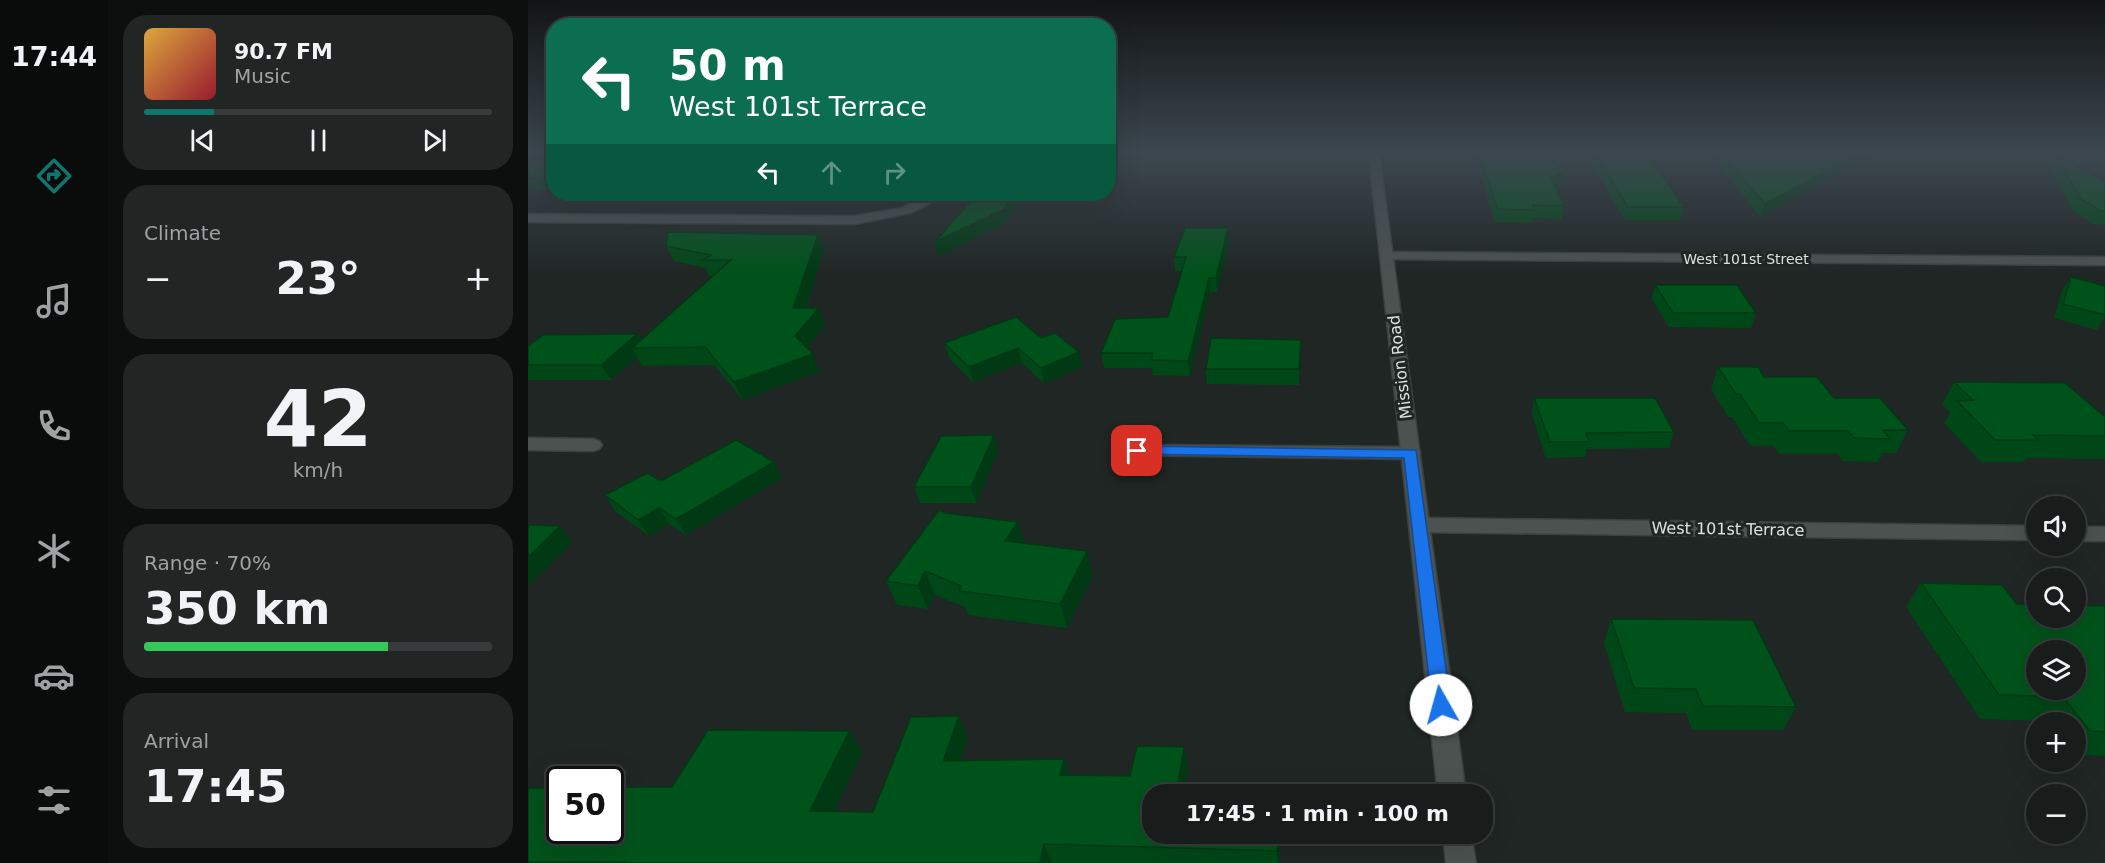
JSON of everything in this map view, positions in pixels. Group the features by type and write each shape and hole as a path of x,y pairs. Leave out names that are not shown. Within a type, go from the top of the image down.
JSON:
{"street":[{"name":"Mission Road","path":"1379,194 1451,784"},
{"path":"528,218 854,220 895,215 915,208 924,201"},
{"name":"West 101st Street","path":"1387,256 2105,261"},
{"path":"528,444 593,445"},
{"path":"1137,451 1411,453"},
{"name":"West 101st Terrace","path":"1419,525 2026,533"},
{"path":"2086,534 2105,534"},
{"path":"1458,844 1461,863"}],"building":[{"path":"1492,194 1559,194 1564,206 1533,205 1534,210 1497,209"},
{"path":"1620,194 1675,194 1684,207 1628,207"},
{"path":"1756,194 1783,194 1765,204"},
{"path":"2078,194 2105,194 2105,211 2101,211 2081,199"},
{"path":"971,201 1009,201 1002,210 935,242"},
{"path":"1185,228 1228,228 1216,278 1209,278 1188,361 1151,360 1153,353 1101,353 1115,319 1168,317 1186,257 1174,257"},
{"path":"668,232 818,235 793,308 819,308 795,336 813,354 734,382 705,347 632,348 731,260 702,260 711,255 666,246"},
{"path":"2071,277 2105,286 2105,315 2063,304"},
{"path":"1655,285 1737,285 1756,313 1673,313"},
{"path":"1016,317 1041,338 1055,333 1079,352 1041,368 1018,348 969,367 944,343"},
{"path":"637,334 601,365 528,365 528,346 543,335"},
{"path":"1211,338 1301,340 1299,369 1206,369"},
{"path":"1718,367 1758,367 1764,377 1817,377 1834,398 1880,398 1908,430 1883,430 1890,439 1854,438 1848,431 1789,431 1783,423 1759,423 1740,394 1736,394"},
{"path":"1954,382 2065,383 2105,417 2105,436 2033,435 2038,440 1995,440 1957,401 1973,400"},
{"path":"1534,398 1655,398 1674,432 1586,433 1589,442 1550,442"},
{"path":"994,435 971,487 914,487 941,436"},
{"path":"736,440 774,462 676,519 659,508 638,520 605,495 647,473 661,481"},
{"path":"939,510 945,513 1018,522 1005,541 1087,551 1060,604 959,591 961,586 925,571 918,586 886,581"},
{"path":"528,525 560,526 528,557"},
{"path":"1921,583 2002,585 2017,604 2026,604 2026,628 2086,628 2086,605 2105,606 2105,732 2090,731 2086,726 2086,712 2075,712 2065,700 2086,700 2086,640 2026,640 2026,696 1999,695"},
{"path":"1611,619 1753,620 1796,707 1703,706 1696,689 1634,688"},
{"path":"959,716 943,761 1064,759 1060,775 1130,776 1137,746 1184,747 1178,783 1204,784 1142,784 1142,844 1277,844 1277,851 1044,844 1040,863 528,862 528,788 546,788 546,844 624,844 624,787 672,787 708,730 849,731 810,811 873,812 911,717"}],"route":[{"path":"1137,451 1411,453 1441,705"}]}
